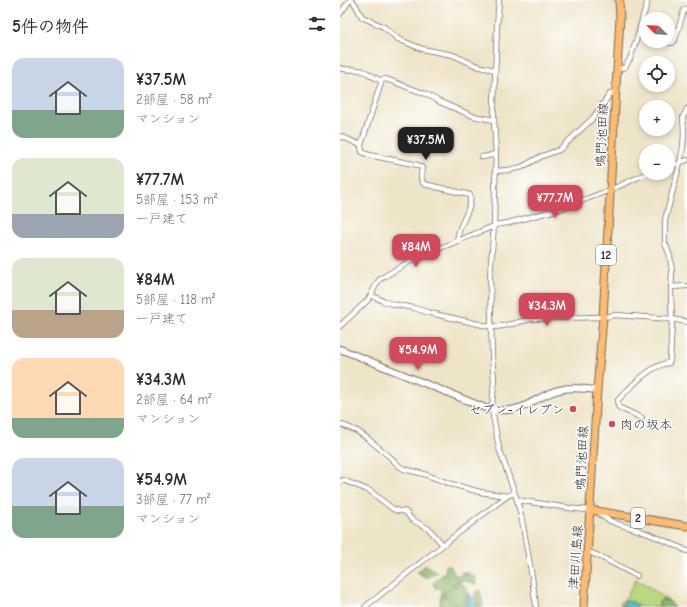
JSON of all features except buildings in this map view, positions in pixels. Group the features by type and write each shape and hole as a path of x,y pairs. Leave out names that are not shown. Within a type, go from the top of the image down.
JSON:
{"main road":[{"name":"鳴門池田線","path":"594,511 596,390 603,317 620,18 619,0"},
{"name":"津田川島線","path":"584,607 587,551 594,511 687,526"}],"street":[{"path":"340,14 351,0 362,16 384,27 398,39 422,49 453,55 478,66 495,70"},
{"path":"499,0 495,70 494,120 496,154 494,226 490,276 494,380 492,410 499,448 522,520 536,607"},
{"path":"644,12 648,0"},
{"path":"675,40 684,10 687,9"},
{"path":"617,70 624,67 630,59 639,32"},
{"path":"340,68 363,71 373,78 382,80 386,79 426,94 440,102 473,116 494,120"},
{"path":"382,80 361,145 362,152 369,155 418,165 422,168 421,179 424,184 470,195 470,204 458,232 457,240"},
{"path":"495,171 522,167 542,156 559,150 593,118 610,94 616,90"},
{"path":"642,418 620,408 618,406 618,400 640,377 664,363 669,363 670,360 672,272 670,256 665,243 665,220 680,163 684,133 683,117 687,109"},
{"path":"340,136 361,145"},
{"path":"482,156 496,154"},
{"path":"675,165 687,160"},
{"path":"340,326 366,301 379,280 416,258 494,226 560,209 610,190 639,177"},
{"path":"671,287 687,286"},
{"path":"371,295 392,304 492,327 531,320 603,317 616,315 672,319 687,322"},
{"path":"340,349 482,408 492,410 512,410 560,389 582,388 596,390"},
{"path":"340,424 357,431 404,469 480,492 507,496"},
{"path":"340,482 343,480 370,491 393,509 406,512 410,519 429,529 443,545"},
{"path":"365,607 507,496 514,493"},
{"path":"516,500 594,511 613,521 646,533 687,551"},
{"path":"587,551 637,576"}],"green space":[{"path":"426,565 437,572 427,578 417,572"},
{"path":"446,565 450,566 455,575 461,576 462,572 467,572 475,577 476,584 456,580 467,588 468,595 465,607 440,607 441,588 435,588 433,583 445,572"},
{"path":"636,579 669,601 662,599 659,602 659,607 639,607 633,602 624,601 620,607"},
{"path":"480,590 483,607 476,607 475,592"},
{"path":"662,600 671,602 674,607 660,607 659,602"}],"water":[{"path":"469,593 473,597 474,607 467,607"},
{"path":"625,602 632,602 638,607 622,607"}],"place":[{"name":"セブン-イレブン","path":"573,409"},
{"name":"肉の坂本","path":"612,424"}]}
